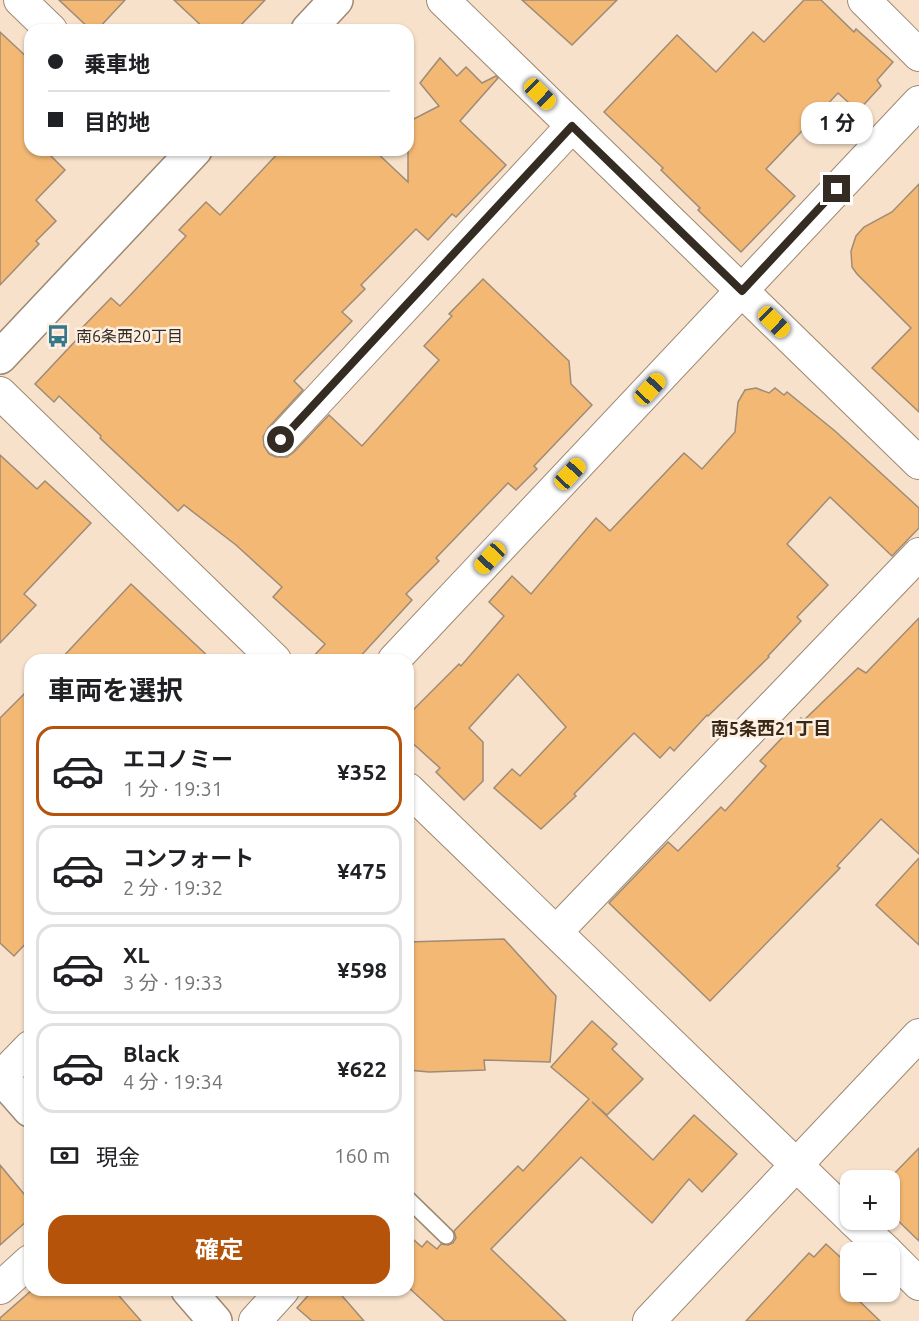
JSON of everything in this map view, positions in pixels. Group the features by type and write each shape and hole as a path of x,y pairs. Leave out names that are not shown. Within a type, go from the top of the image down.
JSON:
{"street":[{"path":"20,0 45,24"},
{"path":"314,24 336,0"},
{"path":"443,0 919,463"},
{"path":"864,0 919,55"},
{"path":"400,654 919,102"},
{"path":"281,440 572,126"},
{"path":"0,357 182,156"},
{"path":"0,393 269,654"},
{"path":"556,932 919,554"},
{"path":"414,795 840,1207"},
{"path":"649,1321 919,1035"},
{"path":"24,1053 1,1076 24,1103"},
{"path":"863,1230 876,1242"},
{"path":"0,1288 24,1266"},
{"path":"900,1266 919,1284"},
{"path":"193,1296 215,1321"},
{"path":"255,1321 278,1296"}],"lane":[{"path":"414,1205 446,1236"}],"building":[{"path":"59,0 125,0 103,24 85,24"},
{"path":"174,0 265,0 242,24 200,24"},
{"path":"522,0 617,0 572,45"},
{"path":"804,0 821,0 854,32 856,29 893,62 877,80 881,86 858,111 838,93 766,169 795,196 741,252 698,210 700,208 661,170 663,168 604,112 677,35 716,72 753,32 764,42"},
{"path":"0,32 24,54 24,156 51,156 65,170 36,200 56,221 36,241 39,244 0,285"},
{"path":"440,58 457,76 466,67 482,83 496,76 498,78 460,121 506,165 456,217 452,214 428,240 416,229 361,285 365,289 342,312 352,321 294,381 303,390 268,428 263,437 264,446 269,454 276,457 287,457 329,415 362,446 439,360 424,346 452,316 449,314 483,279 569,361 571,384 592,405 534,466 537,469 516,490 508,483 436,558 439,561 406,594 412,600 362,654 316,654 325,644 273,597 282,587 236,545 184,505 178,511 59,396 54,402 35,384 80,336 77,333 111,298 120,306 186,236 179,230 206,202 220,215 275,156 380,156 408,182 408,156 414,156 414,119 439,106 420,83"},
{"path":"919,184 919,412 872,368 911,328 857,274 852,267 851,251 856,236 864,227 892,212"},
{"path":"756,388 769,393 775,388 784,395 787,392 835,431 919,508 919,528 892,556 830,497 787,544 828,585 797,617 801,621 769,657 707,715 674,751 670,747 660,758 634,733 574,794 576,796 541,829 494,788 512,769 520,776 566,727 518,674 469,728 483,742 483,781 464,800 436,772 440,768 414,744 414,709 459,664 461,666 504,616 489,602 512,576 531,594 596,518 610,531 684,453 702,469 735,432 738,402 745,390"},
{"path":"0,455 37,489 45,481 91,523 24,594 36,605 0,643"},
{"path":"131,584 206,654 66,654"},
{"path":"919,618 919,854 881,819 837,866 840,868 710,1001 609,903 668,842 678,851 721,807 725,811 766,766 760,761 801,718 804,720 858,668 866,673"},
{"path":"24,694 24,945 14,956 0,943 0,718"},
{"path":"919,858 919,945 876,905"},
{"path":"504,939 556,996 550,1062 484,1060 485,1070 414,1071 414,942"},
{"path":"592,1021 617,1044 612,1049 643,1079 607,1115 592,1102 653,1160 694,1115 737,1154 702,1192 689,1179 652,1223 581,1157 491,1249 566,1321 445,1321 414,1293 414,1240 422,1247 427,1241 437,1249 441,1244 453,1243 456,1238 454,1231 518,1166 523,1171 589,1099 551,1067"},
{"path":"919,1148 919,1241 900,1223 900,1170 898,1170"},
{"path":"0,1165 24,1194 24,1224 0,1245"},
{"path":"826,1244 840,1257 840,1302 860,1302 880,1321 746,1321 809,1253 814,1257"},
{"path":"25,1296 119,1296 141,1321 0,1321 0,1318"},
{"path":"308,1296 342,1296 364,1321 312,1321 297,1308"}],"place":[{"name":"南6条西20丁目","path":"58,336"}],"district":[{"name":"南5条西21丁目","path":"771,729"}],"route":[{"path":"281,440 572,126 742,291 837,189"}]}
